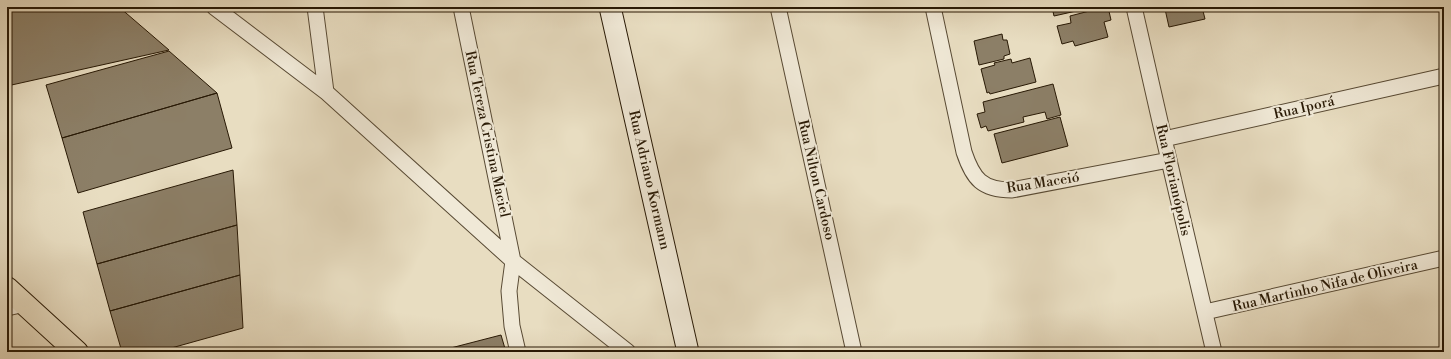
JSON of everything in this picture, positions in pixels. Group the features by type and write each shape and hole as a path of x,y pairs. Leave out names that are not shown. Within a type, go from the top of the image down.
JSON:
{"main road":[{"path":"7,288 16,306 77,352"}],"street":[{"name":"Rua Tereza Cristina Maciel","path":"214,7 326,92 513,261 628,352"},
{"path":"315,7 326,92"},
{"name":"Rua Tereza Cristina Maciel","path":"461,7 513,261"},
{"name":"Rua Adriano Kormann","path":"610,7 688,352"},
{"name":"Rua Nilton Cardoso","path":"778,7 854,352"},
{"name":"Rua Maceió","path":"934,7 964,152 972,170 982,183 996,189 1012,190 1169,160"},
{"name":"Rua Florianópolis","path":"1134,7 1214,352"},
{"name":"Rua Iporá","path":"1164,140 1444,76"},
{"name":"Rua Martinho Nifa de Oliveira","path":"1205,312 1444,258"},
{"path":"513,261 509,291 512,326 518,352"}],"building":[{"path":"7,7 119,7 169,50 7,86"},
{"path":"1052,7 1094,7 1054,16"},
{"path":"1108,7 1111,20 1104,22 1108,37 1075,46 1073,41 1062,44 1057,26 1071,23 1070,16"},
{"path":"1161,7 1202,7 1205,19 1169,27 1165,9 1162,10"},
{"path":"1002,34 1003,40 1007,40 1010,54 1004,56 1004,59 979,65 974,41"},
{"path":"169,51 217,93 62,138 46,85"},
{"path":"1030,58 1036,82 990,94 989,92 987,93 981,69 995,65 994,63 1011,59 1012,63"},
{"path":"1053,84 1061,115 1047,119 1045,112 1023,117 1024,122 988,131 986,126 981,128 977,114 985,112 983,102"},
{"path":"217,93 232,148 78,193 62,138"},
{"path":"1060,117 1068,146 1002,163 994,134"},
{"path":"233,170 237,225 97,264 83,212"},
{"path":"237,225 240,275 110,311 97,264"},
{"path":"240,275 243,328 157,352 122,352 110,311"},
{"path":"501,335 506,352 438,352 443,350"}]}
